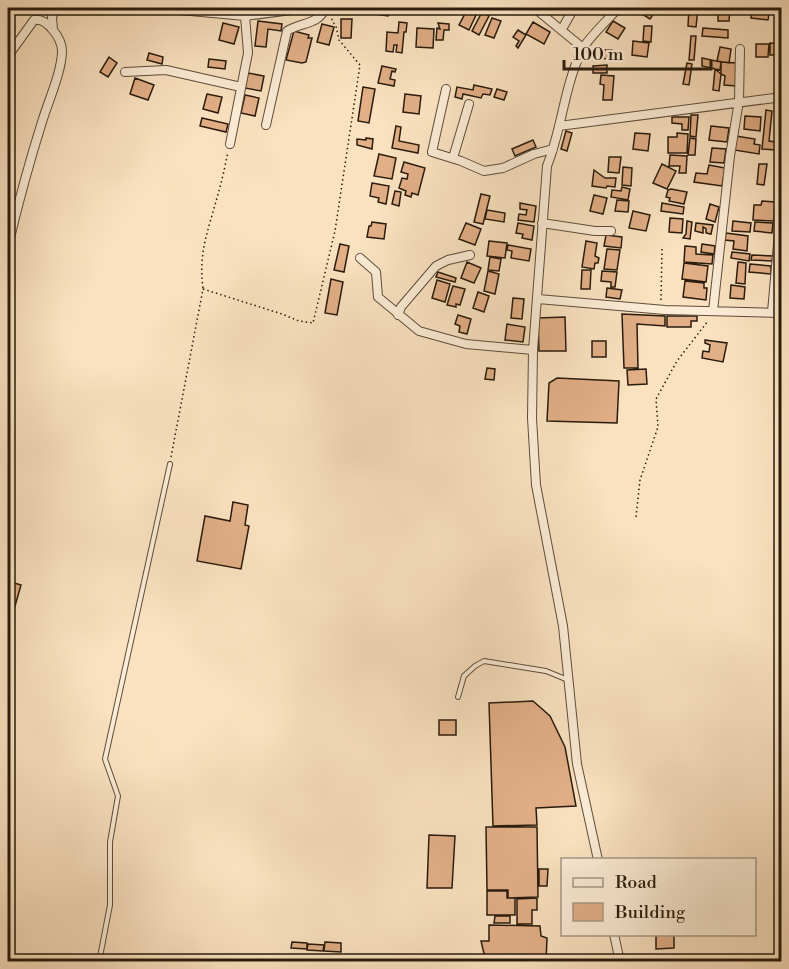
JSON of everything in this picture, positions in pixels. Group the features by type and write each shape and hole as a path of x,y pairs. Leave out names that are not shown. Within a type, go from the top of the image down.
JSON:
{"street":[{"path":"53,31 52,17 56,8"},
{"path":"158,8 231,11 245,16 307,8"},
{"path":"536,8 583,48"},
{"path":"562,29 574,8"},
{"path":"598,858 577,764 562,626 536,485 532,418 533,350 546,166 583,48 618,8"},
{"path":"266,125 287,31 315,21 328,10"},
{"path":"230,144 248,53 245,16"},
{"path":"8,56 34,20 40,19 46,22 53,31 62,49 54,86 29,162 8,246"},
{"path":"711,311 730,156 740,102 740,49"},
{"path":"125,72 165,70 241,87"},
{"path":"446,89 432,152 484,171 503,168 534,154 553,149"},
{"path":"559,126 782,97"},
{"path":"453,158 468,104"},
{"path":"772,312 782,200"},
{"path":"542,223 595,231 611,231"},
{"path":"398,315 400,307 436,266 448,260 470,255"},
{"path":"360,258 376,272 378,297 419,331 466,344 533,350"},
{"path":"538,298 662,309 782,313"},
{"path":"614,936 620,962"}],"lane":[{"path":"99,962 110,905 110,842 118,796 105,759 170,464"},
{"path":"458,697 464,676 475,666 484,662 546,671 568,681"}],"path":[{"path":"203,289 308,324 313,323 335,231 360,65 339,40 336,26 328,10"},
{"path":"170,464 203,289 201,270 206,230 218,196 230,144"},
{"path":"662,249 660,284 662,309"},
{"path":"636,517 640,480 658,428 656,399 677,361 708,322 711,311"}],"building":[{"path":"382,8 389,8 388,16 374,14 375,10 381,11"},
{"path":"647,8 656,10 650,19 642,14"},
{"path":"689,8 698,8 696,27 688,26"},
{"path":"706,8 730,8 729,21 718,21 718,14 706,13"},
{"path":"752,8 770,8 768,20 751,18"},
{"path":"467,10 476,15 469,30 459,25"},
{"path":"482,12 489,16 479,35 472,31"},
{"path":"492,18 501,21 494,38 485,35"},
{"path":"341,19 352,19 351,38 341,38"},
{"path":"258,21 282,24 281,31 268,29 266,47 255,46"},
{"path":"613,21 625,28 618,39 606,32"},
{"path":"399,22 407,23 402,53 396,52 397,45 394,45 393,52 386,51 387,32 398,33"},
{"path":"533,22 550,32 544,44 526,34"},
{"path":"223,23 239,27 234,44 219,40"},
{"path":"438,23 449,24 449,30 444,30 443,40 436,40 437,28 440,29"},
{"path":"322,24 334,27 329,45 317,42"},
{"path":"644,26 652,26 651,42 643,41"},
{"path":"417,28 434,29 433,48 416,47"},
{"path":"703,28 728,30 728,38 702,36"},
{"path":"518,30 526,35 518,48 516,46 519,41 513,37"},
{"path":"294,31 312,38 306,62 286,60"},
{"path":"691,36 696,36 694,60 689,60"},
{"path":"633,41 649,43 647,57 632,55"},
{"path":"770,43 782,44 782,55 770,55"},
{"path":"756,44 769,44 768,57 756,57"},
{"path":"720,47 731,49 729,63 717,61"},
{"path":"594,50 612,50 612,59 594,58"},
{"path":"149,53 163,57 162,64 147,60"},
{"path":"109,57 117,63 108,77 100,72"},
{"path":"702,58 721,62 720,70 702,66"},
{"path":"209,59 226,61 225,69 208,67"},
{"path":"721,62 738,63 736,86 724,85 725,76 721,74"},
{"path":"687,63 692,64 689,85 683,84"},
{"path":"607,65 607,73 593,73 593,66"},
{"path":"382,66 396,69 395,72 392,71 390,79 395,80 394,86 378,83"},
{"path":"715,69 721,74 719,91 713,90"},
{"path":"248,73 264,76 261,91 245,88"},
{"path":"601,75 614,76 612,100 603,100 604,85 600,84"},
{"path":"135,78 154,85 148,100 130,94"},
{"path":"474,85 492,89 490,95 483,94 481,98 463,94 462,99 455,97 457,87 473,90"},
{"path":"363,87 375,89 369,123 358,121"},
{"path":"497,89 507,92 504,100 494,97"},
{"path":"207,94 222,97 218,113 203,109"},
{"path":"405,94 421,96 419,114 403,112"},
{"path":"245,95 259,98 255,116 241,113"},
{"path":"766,110 772,111 769,141 776,142 776,150 762,149"},
{"path":"691,115 698,115 696,137 690,136"},
{"path":"745,116 761,117 760,131 744,129"},
{"path":"672,117 689,117 688,130 682,130 682,124 672,123"},
{"path":"202,118 228,124 226,132 200,126"},
{"path":"396,126 401,127 399,141 419,145 418,153 392,148"},
{"path":"711,126 729,128 727,142 709,140"},
{"path":"566,131 572,133 567,151 561,149"},
{"path":"635,133 650,134 648,151 633,149"},
{"path":"677,133 688,134 687,153 668,153 668,137 677,137"},
{"path":"736,136 755,139 754,144 760,145 759,154 734,150"},
{"path":"366,138 373,139 372,149 357,145 357,139 366,140"},
{"path":"690,138 696,139 695,155 688,155"},
{"path":"533,140 536,147 515,156 512,149"},
{"path":"712,148 726,149 724,163 710,162"},
{"path":"379,154 396,158 392,179 374,176"},
{"path":"670,155 687,156 686,173 679,173 680,166 669,166"},
{"path":"609,157 621,157 619,173 608,172"},
{"path":"404,162 425,168 418,195 412,193 411,197 405,195 406,191 399,188 402,178 407,179 408,174 401,172"},
{"path":"662,164 676,171 667,189 653,183"},
{"path":"759,164 767,164 764,185 757,184"},
{"path":"709,165 725,168 722,186 694,182 696,173 707,174"},
{"path":"623,167 632,168 631,186 622,185"},
{"path":"594,170 605,178 616,178 615,187 592,186"},
{"path":"372,183 389,186 386,204 378,202 379,198 370,196"},
{"path":"622,187 630,189 628,200 611,197 612,190 621,191"},
{"path":"668,190 687,192 684,204 669,201 670,198 666,197"},
{"path":"395,191 401,192 399,206 392,204"},
{"path":"481,194 490,196 483,224 474,222"},
{"path":"594,195 607,198 603,214 590,211"},
{"path":"617,200 629,201 628,212 615,211"},
{"path":"762,201 775,202 774,221 753,220 754,205 761,205"},
{"path":"520,203 536,206 534,222 518,220 519,214 526,215 527,210 520,209"},
{"path":"662,203 684,207 683,214 661,211"},
{"path":"710,204 719,207 715,222 706,219"},
{"path":"487,210 505,213 504,222 485,219"},
{"path":"633,211 650,215 646,231 629,228"},
{"path":"670,218 683,219 682,233 669,232"},
{"path":"687,221 692,222 690,239 683,238 686,234"},
{"path":"733,221 751,223 750,232 732,231"},
{"path":"372,222 386,224 384,239 367,237"},
{"path":"755,222 773,223 772,233 754,231"},
{"path":"466,223 481,229 475,245 459,239"},
{"path":"518,223 534,226 532,240 522,238 523,234 516,233"},
{"path":"696,223 713,225 711,234 706,233 703,227 703,233 695,231"},
{"path":"726,233 748,236 747,251 733,249 734,241 725,240"},
{"path":"606,235 622,237 621,248 604,246"},
{"path":"489,241 507,243 505,258 487,256"},
{"path":"586,241 597,243 595,256 599,258 594,269 582,267"},
{"path":"340,244 349,246 344,272 334,270"},
{"path":"702,244 715,246 714,254 701,252"},
{"path":"508,245 531,249 529,261 511,258 512,251 507,250"},
{"path":"685,246 696,247 696,254 713,255 712,264 684,262"},
{"path":"607,249 620,250 617,270 604,269"},
{"path":"732,252 750,254 749,261 731,258"},
{"path":"752,255 773,256 772,261 751,260"},
{"path":"490,257 501,259 499,271 488,270"},
{"path":"467,262 481,268 474,283 461,278"},
{"path":"738,262 746,263 745,284 736,283"},
{"path":"684,263 708,266 706,282 682,279"},
{"path":"750,264 771,266 771,274 749,272"},
{"path":"582,270 591,270 590,289 581,289"},
{"path":"488,271 499,274 495,294 484,291"},
{"path":"602,271 617,272 615,287 611,287 611,282 601,281"},
{"path":"438,272 456,278 455,282 436,277"},
{"path":"331,279 343,282 337,315 325,313"},
{"path":"437,280 450,284 445,302 432,298"},
{"path":"685,281 704,283 704,288 707,288 706,300 683,297"},
{"path":"731,285 745,287 744,299 730,298"},
{"path":"453,286 465,289 460,305 456,304 456,307 447,305"},
{"path":"607,288 622,290 620,299 606,297"},
{"path":"478,292 489,296 484,312 473,308"},
{"path":"513,298 524,299 522,319 511,318"},
{"path":"622,314 665,316 665,326 637,324 638,368 624,368"},
{"path":"458,315 471,319 467,334 459,332 460,326 455,324"},
{"path":"667,316 697,316 697,321 691,321 691,327 667,327"},
{"path":"565,317 566,351 539,351 538,318"},
{"path":"507,324 525,327 523,342 505,340"},
{"path":"705,340 727,343 723,362 702,358 703,351 709,352 710,345 705,343"},
{"path":"592,341 606,341 606,357 592,357"},
{"path":"487,368 495,369 494,380 485,379"},
{"path":"646,369 647,384 628,385 627,370"},
{"path":"557,378 619,381 617,423 547,421 549,383"},
{"path":"233,502 248,505 245,525 249,526 241,569 197,561 205,516 230,521"},
{"path":"8,581 21,585 11,620 8,619"},
{"path":"533,701 550,716 565,747 576,806 536,808 537,825 493,826 489,703"},
{"path":"439,720 456,720 456,735 439,735"},
{"path":"486,827 537,827 538,897 508,898 508,890 487,890"},
{"path":"429,835 455,836 452,888 427,888"},
{"path":"539,869 548,869 547,886 539,886"},
{"path":"487,891 507,891 507,898 515,898 515,915 487,915"},
{"path":"537,898 537,910 532,910 532,924 517,924 517,899"},
{"path":"495,916 510,916 510,923 494,923"},
{"path":"489,925 540,926 541,936 547,938 546,962 486,962 481,941 489,941"},
{"path":"656,936 674,936 674,948 656,949"},
{"path":"292,942 307,943 307,949 291,948"},
{"path":"325,942 341,943 341,952 324,951"},
{"path":"308,944 324,945 323,951 307,950"}]}
